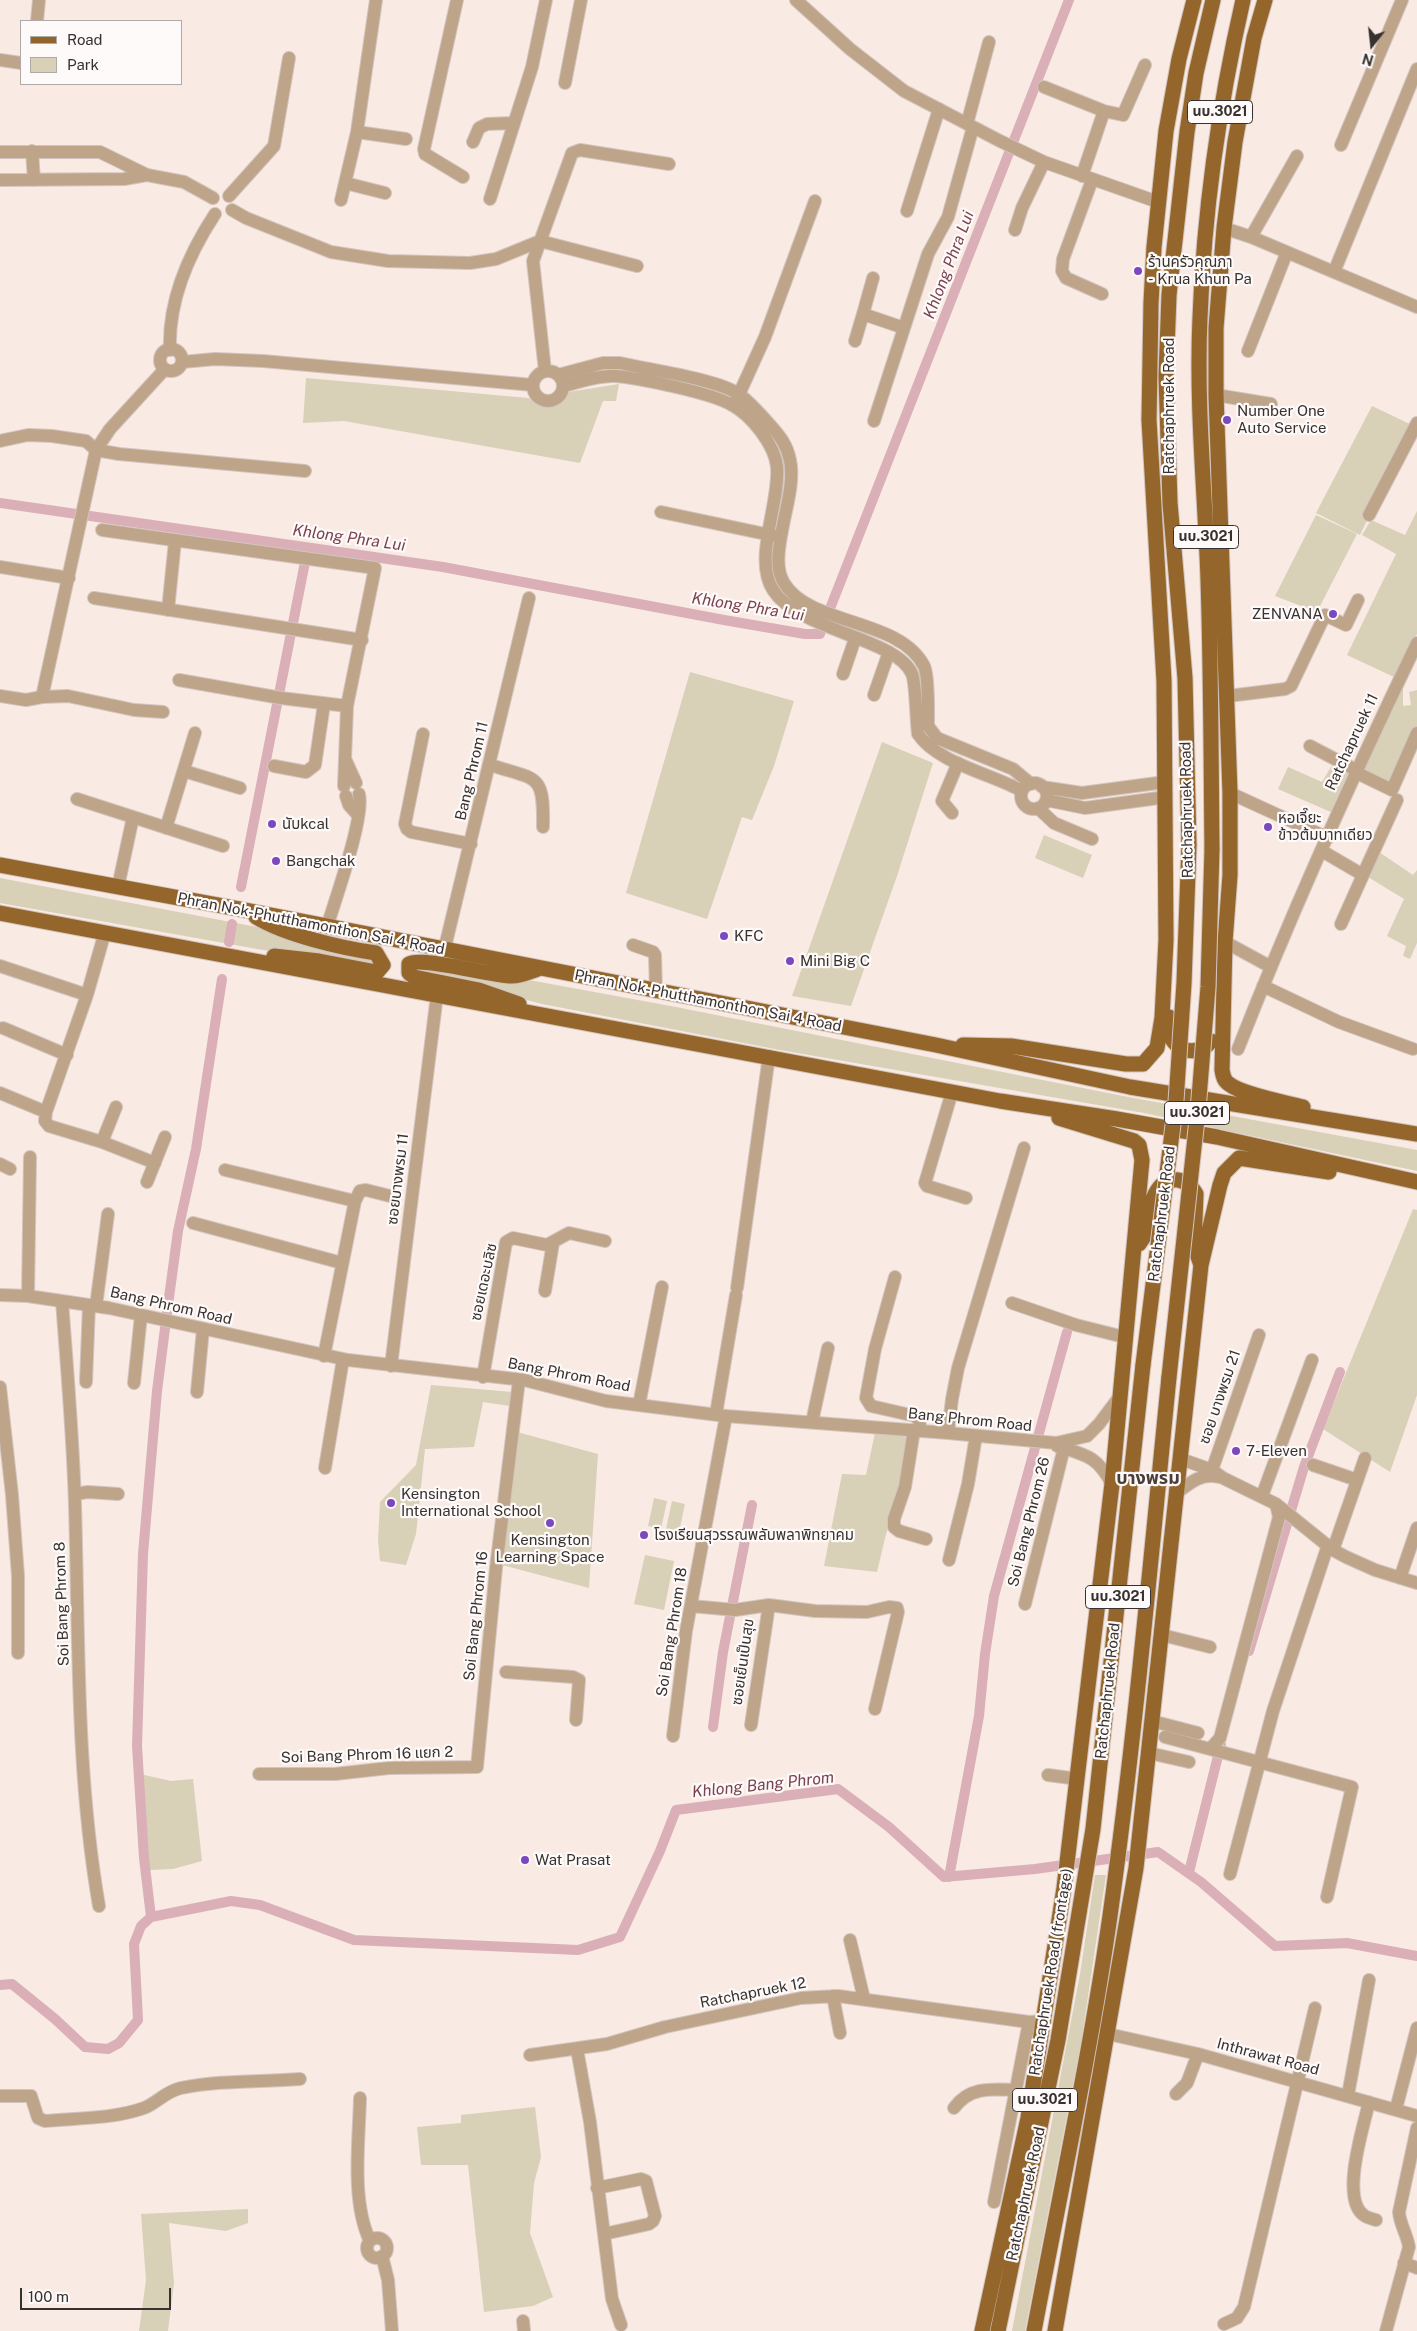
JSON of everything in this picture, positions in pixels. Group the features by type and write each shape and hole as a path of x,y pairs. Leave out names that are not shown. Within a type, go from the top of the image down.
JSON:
{"main road":[{"name":"Ratchaphruek Road","path":"936,1045 997,1045 1126,1064 1143,1064 1151,1058 1157,1048 1162,1018 1166,940 1166,790 1164,681 1149,420 1151,303 1158,202 1172,97 1194,0"},
{"name":"Ratchaphruek Road","path":"998,2331 1058,2040 1093,1829 1143,1365 1176,1101 1184,983 1189,845 1185,678 1173,552 1166,376 1177,214 1196,73 1212,0"},
{"name":"Ratchaphruek Road","path":"1034,2331 1094,2018 1122,1828 1200,1082 1208,987 1212,849 1208,578 1200,438 1200,320 1205,225 1217,132 1228,64 1243,0"},
{"name":"นบ.3021","path":"1265,0 1254,38 1235,142 1224,228 1216,328 1216,395 1230,794 1230,875 1224,946 1223,1077 1228,1084 1241,1090 1357,1123"},
{"path":"1205,225 1219,186 1236,100 1254,38"},
{"path":"1151,303 1168,452"},
{"name":"Phran Nok-Phutthamonthon Sai 4 Road","path":"0,865 936,1045 1130,1087 1224,1104 1357,1123 1417,1134"},
{"path":"246,911 273,927 376,953 383,965 377,972 284,956 249,960"},
{"path":"0,913 436,996 769,1056 1000,1101 1117,1119 1217,1138 1417,1182"},
{"path":"1166,940 1169,1032 1178,1046 1193,1051 1208,1045 1216,1031 1224,946"},
{"path":"532,1013 511,1000 493,994 414,977 407,969 408,964 412,962 513,976 538,969"},
{"name":"Ratchaphruek Road","path":"1000,1101 1134,1141 1139,1145 1142,1160 1124,1337 1112,1484 1087,1698"},
{"name":"นบ.3021","path":"1055,2331 1136,1868 1201,1265 1220,1185 1224,1173 1239,1158 1357,1176 1417,1182"},
{"path":"1133,1254 1143,1238 1157,1191 1167,1182 1181,1180 1193,1188 1196,1194 1194,1245 1201,1265"},
{"path":"1144,1615 1151,1634 1146,1730 1148,1753"},
{"name":"Ratchaphruek Road (frontage)","path":"982,2331 1028,2118 1045,2021 1064,1888 1087,1698"},
{"path":"993,2331 1000,2314"}],"street":[{"path":"37,20 39,0"},
{"path":"340,200 357,132 376,0"},
{"path":"457,0 424,149 425,154 463,177"},
{"path":"490,199 505,157 513,123 532,67 546,0"},
{"path":"565,83 581,0"},
{"path":"796,0 891,83 970,126 1044,162 1158,202"},
{"path":"1342,145 1402,0"},
{"path":"874,421 930,248 948,217 990,42"},
{"path":"229,196 274,146 289,58"},
{"path":"0,60 20,62"},
{"path":"1044,87 1104,111 1123,115 1145,65"},
{"path":"1334,272 1417,69"},
{"path":"907,211 939,109"},
{"path":"1102,294 1066,278 1062,271 1063,260 1104,111"},
{"path":"473,142 479,128 487,124 513,123"},
{"path":"357,132 406,139"},
{"path":"544,371 533,261 572,153 580,150 669,164"},
{"path":"32,151 34,180"},
{"path":"0,152 100,152 147,175 184,182 213,198"},
{"path":"1251,237 1297,156"},
{"path":"1015,230 1022,208 1044,162"},
{"path":"0,180 124,179 147,175"},
{"path":"345,183 385,192"},
{"path":"220,194 229,196 234,203 232,210 225,216 215,214 211,208 213,198 220,194"},
{"path":"737,400 765,337 815,201"},
{"path":"232,210 246,218 331,252 388,261 470,263 496,259 540,241 637,266"},
{"path":"170,350 169,325 188,260 215,214"},
{"path":"1224,228 1251,237 1417,307"},
{"path":"1248,352 1287,252"},
{"path":"855,342 873,278"},
{"path":"863,314 904,328"},
{"path":"182,362 178,352 170,350 161,356 160,363 165,369 175,370 182,362 215,359 263,361 533,385"},
{"path":"561,380 603,362 620,363 722,386 737,400 757,427 772,449 777,466 774,536 766,564 772,589 783,604 817,615 838,615 895,638 912,650 925,667 928,726 938,738 1013,769 1032,787 1082,793 1166,790"},
{"path":"42,697 96,450 110,429 165,369"},
{"path":"544,371 552,371 561,380 559,396 548,401 538,396 533,385 537,375 544,371"},
{"path":"1216,395 1271,404"},
{"path":"1369,515 1417,423"},
{"path":"0,441 28,435 52,436 86,441 96,450 305,471"},
{"path":"661,512 774,536"},
{"path":"102,530 375,568 362,640 347,706 346,761 351,790 361,802 354,836 327,927"},
{"path":"168,610 175,541"},
{"path":"0,567 69,578"},
{"path":"94,598 362,640"},
{"name":"Bang Phrom 11","path":"444,950 529,598"},
{"path":"1228,696 1285,689 1291,686 1325,615 1346,625 1358,600"},
{"path":"817,615 832,628 889,652 908,666 913,676 918,734 932,749 958,763 1046,793 1042,804"},
{"path":"832,628 838,615"},
{"path":"842,674 855,639"},
{"name":"Ratchapruek 11","path":"1238,1049 1271,967 1356,771 1417,642"},
{"path":"874,695 889,652"},
{"path":"180,680 278,697 347,706"},
{"path":"0,696 26,700 68,696 134,710 163,712"},
{"path":"274,766 306,772 315,764 324,704"},
{"path":"166,828 195,733"},
{"path":"1310,746 1392,790 1417,733"},
{"path":"423,734 405,824 407,829 411,832 471,844"},
{"path":"944,755 949,742"},
{"path":"952,813 942,802 958,763"},
{"path":"490,765 530,777 536,782 544,796 543,827"},
{"path":"184,771 240,788"},
{"path":"1032,787 1021,797 1025,806 1031,809 1042,804 1085,808 1166,790"},
{"path":"1230,794 1328,838"},
{"path":"77,799 223,846"},
{"path":"1341,924 1397,800"},
{"path":"1042,804 1054,823 1092,839"},
{"path":"118,887 133,818"},
{"path":"1322,851 1363,875"},
{"path":"105,932 87,995 46,1112 45,1121 49,1126 102,1142 155,1164"},
{"path":"633,945 653,952 655,955 656,992"},
{"path":"1224,946 1271,967"},
{"path":"0,966 87,995"},
{"path":"1263,986 1339,1022 1413,1049"},
{"name":"ซอยบางพรม 11","path":"391,1366 436,996"},
{"path":"3,1028 67,1055"},
{"name":"Soi Bang Phrom 18","path":"674,1736 691,1606 721,1415 769,1056"},
{"path":"952,1092 925,1183 927,1186 966,1198"},
{"path":"0,1093 46,1112"},
{"path":"102,1142 116,1107"},
{"path":"147,1182 165,1137"},
{"path":"948,1433 958,1368 1024,1148"},
{"path":"28,1296 30,1157"},
{"path":"225,1170 355,1201"},
{"path":"324,1356 355,1201 360,1192 366,1190 390,1196"},
{"path":"86,1382 92,1306 108,1214"},
{"path":"193,1223 342,1263"},
{"name":"ซอยเดอะบลิซ","path":"482,1376 506,1242 513,1238 547,1245 569,1233 605,1241"},
{"path":"545,1291 553,1242"},
{"path":"895,1277 875,1349 866,1398 871,1406 915,1416 919,1420 906,1487 894,1520 894,1527 898,1531 926,1539"},
{"path":"639,1405 662,1287"},
{"name":"Bang Phrom Road","path":"0,1295 28,1296 141,1315 324,1356 391,1366 520,1380 606,1401 721,1415 918,1430 1040,1443 1064,1448 1100,1463 1112,1484"},
{"name":"Soi Bang Phrom 8","path":"62,1301 75,1494 82,1772 90,1854 99,1906"},
{"path":"1012,1303 1059,1320 1124,1337"},
{"path":"134,1383 141,1315"},
{"path":"198,1392 203,1329"},
{"name":"ซอย บางพรม 21","path":"1212,1470 1259,1335"},
{"path":"812,1422 828,1348"},
{"path":"325,1468 343,1359"},
{"path":"1262,1496 1312,1360"},
{"name":"Soi Bang Phrom 16","path":"477,1767 497,1672 496,1568 520,1380"},
{"path":"0,1387 12,1495 18,1576 18,1653"},
{"name":"Bang Phrom Road","path":"1040,1443 1072,1441 1088,1436 1100,1424 1120,1396"},
{"path":"949,1560 968,1484 976,1436"},
{"name":"Soi Bang Phrom 26","path":"1025,1604 1064,1448"},
{"path":"1230,1874 1276,1702 1330,1548 1365,1458"},
{"path":"1181,1459 1212,1470 1223,1478 1262,1496 1278,1506 1330,1548 1375,1570 1417,1583"},
{"path":"1313,1465 1357,1480"},
{"path":"1178,1492 1194,1480 1204,1476 1223,1478"},
{"path":"75,1494 88,1492 118,1494"},
{"path":"1215,1750 1220,1738 1278,1517 1278,1506"},
{"path":"1400,1578 1417,1528"},
{"path":"691,1606 732,1610 769,1605 815,1611 867,1612 889,1607 897,1608 898,1612 875,1709"},
{"name":"ซอยเย็นเป็นสุข","path":"751,1725 769,1605"},
{"path":"1162,1635 1210,1647"},
{"path":"497,1672 573,1677 579,1680 576,1720"},
{"path":"1152,1718 1198,1733"},
{"path":"1165,1737 1352,1786 1327,1897"},
{"path":"1148,1753 1189,1762"},
{"name":"Soi Bang Phrom 16 แยก 2","path":"259,1774 335,1774 389,1768 477,1767"},
{"path":"1048,1775 1078,1779"},
{"path":"850,1940 864,1999"},
{"path":"1348,2095 1369,1980"},
{"path":"833,1996 840,2033"},
{"name":"Ratchapruek 12","path":"530,2055 577,2050 607,2044 665,2027 801,1998 833,1996 1029,2022 1045,2021"},
{"path":"1224,2324 1238,2318 1244,2307 1314,2008"},
{"path":"994,2202 1029,2022"},
{"path":"1396,2110 1417,2028"},
{"name":"Inthrawat Road","path":"1108,2034 1198,2054 1417,2116"},
{"path":"577,2050 590,2122 612,2300 621,2325"},
{"path":"1176,2094 1183,2089 1190,2078 1198,2054"},
{"path":"0,2096 32,2096 38,2118 45,2121 121,2114 146,2107 166,2093 179,2088 231,2082 300,2079"},
{"path":"954,2108 962,2097 974,2092 991,2089 1017,2090"},
{"path":"360,2098 360,2205 364,2228 370,2241 380,2239 385,2243 387,2250 382,2256 388,2280 392,2331"},
{"path":"1369,2102 1353,2176 1355,2199 1359,2208 1365,2216 1376,2220"},
{"path":"1386,2331 1409,2247 1407,2234 1400,2224 1399,2212 1417,2128"},
{"path":"598,2188 641,2178 646,2181 654,2216 653,2222 649,2224 604,2234"},
{"path":"1404,2263 1417,2268"}],"green space":[{"path":"306,378 528,398 552,404 561,403 568,392 619,384 616,401 603,401 580,463 344,421 303,423"},
{"path":"1372,406 1412,425 1360,535 1316,513"},
{"path":"1417,511 1417,634 1396,678 1347,655 1396,554 1362,535 1371,520 1405,535"},
{"path":"1316,515 1357,534 1317,612 1275,596"},
{"path":"690,672 794,701 774,766 752,820 742,817 707,919 626,893"},
{"path":"1403,680 1403,706 1411,705 1409,692 1417,690 1417,729 1391,784 1360,771"},
{"path":"882,742 933,763 897,876 851,1006 792,996"},
{"path":"1334,762 1351,772 1333,813 1278,789 1288,767 1322,782"},
{"path":"1044,835 1092,855 1083,878 1035,858"},
{"path":"1379,852 1413,875 1417,870 1417,943 1410,959 1403,956 1406,946 1387,936 1404,899 1368,877"},
{"path":"0,878 262,928 375,957 375,964 263,950 0,903"},
{"path":"417,968 529,980 676,1007 1123,1096 1417,1150 1417,1171 1144,1113 780,1050 542,1004 417,971"},
{"path":"1413,1209 1417,1210 1417,1395 1390,1472 1323,1429"},
{"path":"431,1385 512,1392 510,1406 483,1402 474,1447 425,1449 416,1534 406,1565 380,1561 378,1540 380,1502 416,1465"},
{"name":"Kensington Learning Space","path":"517,1432 598,1454 589,1588 502,1565"},
{"path":"875,1433 909,1437 902,1490 886,1534 877,1572 824,1566 842,1474 866,1475"},
{"path":"654,1498 667,1501 661,1529 648,1526"},
{"path":"672,1501 685,1504 679,1532 666,1529"},
{"path":"645,1555 674,1561 664,1610 634,1604"},
{"path":"140,1774 171,1781 193,1779 202,1861 173,1869 149,1870"},
{"path":"1095,1875 1106,1875 1081,2043 1025,2331 1012,2331 1080,1974"},
{"path":"535,2107 541,2157 534,2183 530,2233 553,2297 533,2306 484,2312 468,2165 421,2165 417,2127 461,2123 461,2115"},
{"path":"248,2209 248,2223 226,2231 169,2223 174,2283 168,2331 139,2331 146,2280 141,2214"}],"waterway":[{"name":"Khlong Phra Lui","path":"0,503 443,567 724,620 805,634 820,634 1069,0"},
{"path":"241,887 307,552"},
{"path":"229,942 232,924"},
{"path":"151,1917 144,1858 137,1746 143,1554 157,1391 178,1231 196,1149 222,979"},
{"path":"949,1877 979,1716 985,1654 994,1596 1067,1332"},
{"path":"1249,1651 1304,1467 1340,1372"},
{"path":"713,1727 723,1652 752,1505"},
{"path":"1189,1872 1221,1744"},
{"name":"Khlong Bang Phrom","path":"0,1985 12,1984 55,2019 85,2047 108,2049 119,2043 138,2020 134,1944 141,1926 151,1917 231,1901 260,1905 354,1940 578,1950 620,1937 660,1851 676,1810 838,1789 889,1827 944,1877 1035,1869 1158,1852 1201,1882 1275,1946 1347,1943 1417,1956"}],"place":[{"name":"ร้านครัวคุณภา - Krua Khun Pa","path":"1138,271"},
{"name":"Number One Auto Service","path":"1227,420"},
{"name":"ZENVANA","path":"1333,614"},
{"name":"นับkcal","path":"272,824"},
{"name":"หอเจี๊ยะ ข้าวต้มบาทเดียว","path":"1268,827"},
{"name":"Bangchak","path":"276,861"},
{"name":"KFC","path":"724,936"},
{"name":"Mini Big C","path":"790,961"},
{"name":"7-Eleven","path":"1236,1451"},
{"name":"Kensington International School","path":"391,1503"},
{"name":"Kensington Learning Space","path":"550,1523"},
{"name":"โรงเรียนสุวรรณพลับพลาพิทยาคม","path":"644,1535"},
{"name":"Wat Prasat","path":"525,1860"}],"district":[{"name":"บางพรม","path":"1148,1478"}]}
